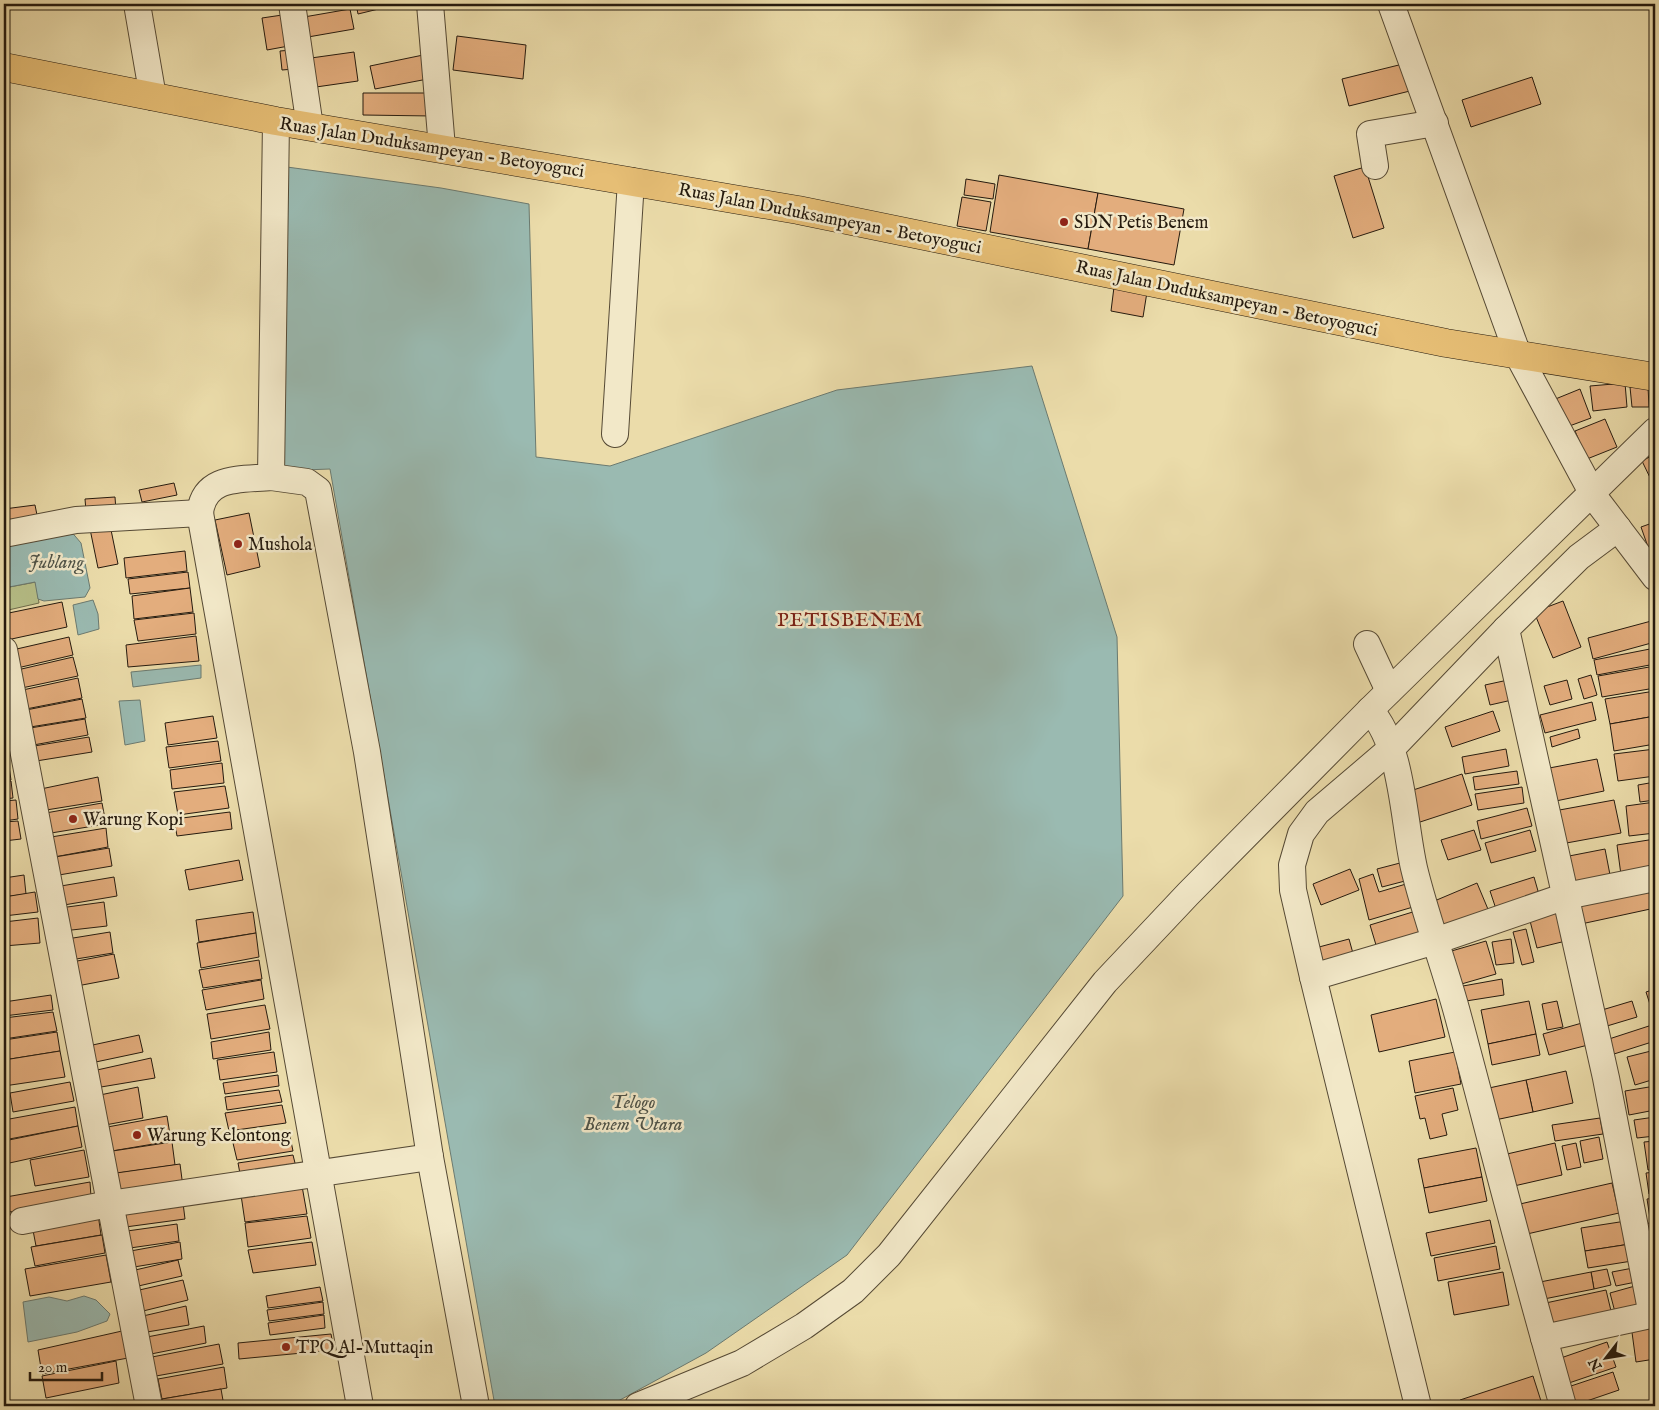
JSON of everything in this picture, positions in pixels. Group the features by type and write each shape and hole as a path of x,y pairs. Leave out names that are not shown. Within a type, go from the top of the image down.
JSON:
{"main road":[{"name":"Ruas Jalan Duduksampeyan - Betoyoguci","path":"4,67 276,121 798,210 1446,343 1655,377"}],"street":[{"path":"137,4 153,97"},
{"path":"292,4 310,127"},
{"path":"430,4 442,148"},
{"path":"1391,4 1518,355 1603,508 1655,577"},
{"path":"271,477 276,121"},
{"path":"1375,166 1370,134 1434,123"},
{"path":"615,434 631,181"},
{"path":"638,1406 742,1363 804,1326 853,1291 889,1255 1105,982 1188,894 1383,729 1506,629 1579,557 1603,508 1655,431"},
{"path":"360,1406 200,513 202,500 209,490 224,482 271,477 307,482 314,485 318,490 367,752 430,1157 476,1406"},
{"path":"1389,691 1603,508"},
{"path":"4,534 76,520 200,513"},
{"path":"1506,629 1606,1078 1653,1314 1544,1338"},
{"path":"1367,644 1389,691 1383,729 1414,868 1458,1015 1500,1183 1564,1406"},
{"path":"4,650 149,1406"},
{"path":"1383,729 1301,834 1295,851 1293,890 1418,1406"},
{"path":"1313,977 1435,941 1566,896 1655,878"},
{"path":"22,1222 109,1204 319,1175 430,1157"}],"green space":[{"path":"36,582 39,603 4,611 4,588"}],"water":[{"name":"Telogo Benem Utara","path":"287,167 441,188 529,204 536,457 610,466 837,390 1032,366 1117,637 1123,896 847,1255 706,1353 609,1406 495,1406 330,469 277,471"},
{"name":"Jublang","path":"69,529 81,543 90,588 85,597 44,601 38,599 35,582 4,588 4,542"},
{"name":"Jublang","path":"93,600 98,614 99,629 78,635 73,605"},
{"path":"201,665 201,678 133,687 131,672"},
{"path":"140,700 145,741 125,745 119,701"},
{"path":"84,1296 96,1300 110,1314 107,1321 77,1332 28,1342 23,1302 49,1297 67,1301"}],"building":[{"path":"356,4 399,4 358,14"},
{"path":"350,9 354,29 308,37 304,17"},
{"path":"289,14 294,45 267,50 262,18"},
{"path":"457,36 526,45 523,79 453,70"},
{"path":"292,50 294,69 282,70 280,51"},
{"path":"354,52 358,81 316,87 311,58"},
{"path":"428,54 433,78 375,89 370,66"},
{"path":"1411,62 1418,89 1349,106 1342,79"},
{"path":"1532,77 1541,104 1471,127 1462,100"},
{"path":"363,93 432,93 432,116 363,115"},
{"path":"1365,167 1384,228 1353,238 1334,176"},
{"path":"999,175 1098,193 1088,249 990,232"},
{"path":"966,179 995,184 993,199 964,195"},
{"path":"1098,193 1184,209 1174,265 1088,249"},
{"path":"962,197 991,202 986,231 957,226"},
{"path":"1114,287 1147,292 1143,317 1111,311"},
{"path":"1625,383 1627,407 1593,411 1590,386"},
{"path":"1648,386 1649,407 1632,407 1630,387"},
{"path":"1580,389 1591,418 1564,428 1553,400"},
{"path":"1605,419 1617,447 1587,459 1575,431"},
{"path":"1655,454 1655,488 1642,461"},
{"path":"174,483 177,495 142,502 139,490"},
{"path":"115,497 116,511 86,511 85,499"},
{"path":"35,505 38,520 4,525 4,509"},
{"name":"Mushola","path":"249,513 260,567 227,575 215,520"},
{"path":"1655,522 1655,544 1648,547 1641,527"},
{"path":"110,525 118,564 98,568 90,529"},
{"path":"185,551 187,571 126,578 124,558"},
{"path":"188,572 190,588 130,594 128,579"},
{"path":"190,588 193,612 134,619 132,596"},
{"path":"1563,601 1581,647 1553,658 1534,612"},
{"path":"62,602 67,627 7,640 4,614"},
{"path":"194,613 196,634 138,641 134,620"},
{"path":"1655,620 1655,642 1593,659 1588,638"},
{"path":"196,636 199,661 128,667 126,645"},
{"path":"69,637 73,655 13,669 8,651"},
{"path":"1655,648 1655,664 1597,675 1594,660"},
{"path":"73,657 78,676 17,689 13,671"},
{"path":"1655,666 1655,688 1602,697 1598,676"},
{"path":"1591,675 1597,695 1584,699 1578,679"},
{"path":"78,678 82,698 21,710 18,691"},
{"path":"1508,680 1512,700 1490,705 1485,685"},
{"path":"1567,680 1572,699 1550,705 1544,686"},
{"path":"1655,691 1655,716 1610,724 1605,699"},
{"path":"82,699 86,718 24,728 21,711"},
{"path":"1592,702 1596,720 1545,733 1540,715"},
{"path":"1493,711 1500,731 1452,747 1445,727"},
{"path":"213,716 217,738 168,745 165,723"},
{"path":"1655,716 1655,744 1614,751 1610,724"},
{"path":"85,719 88,735 28,746 24,729"},
{"path":"1578,729 1580,738 1552,747 1550,737"},
{"path":"89,737 92,752 30,762 28,747"},
{"path":"218,741 221,761 169,768 166,747"},
{"path":"1506,749 1509,766 1465,774 1462,757"},
{"path":"1655,749 1655,776 1618,781 1614,754"},
{"path":"1597,759 1604,791 1551,802 1544,769"},
{"path":"4,760 8,760 11,780 4,781"},
{"path":"222,763 224,783 172,789 170,770"},
{"path":"1517,771 1519,784 1475,790 1473,777"},
{"path":"1462,774 1472,805 1414,824 1404,793"},
{"path":"98,777 102,801 40,811 36,790"},
{"path":"11,781 13,798 4,799 4,782"},
{"path":"1655,782 1655,800 1640,802 1638,785"},
{"path":"225,786 229,808 178,815 174,792"},
{"path":"1522,787 1524,803 1478,810 1475,794"},
{"path":"16,800 18,819 4,821 4,801"},
{"path":"1614,800 1621,833 1561,844 1554,811"},
{"path":"1655,802 1655,833 1629,836 1626,806"},
{"name":"Warung Kopi","path":"102,803 106,824 45,834 40,814"},
{"path":"1527,808 1532,826 1481,839 1477,821"},
{"path":"230,812 232,829 177,836 174,819"},
{"path":"18,821 21,839 4,841 4,822"},
{"path":"106,828 108,847 49,858 45,838"},
{"path":"1474,830 1481,850 1448,860 1441,840"},
{"path":"1530,830 1536,851 1491,863 1485,843"},
{"path":"1655,839 1655,869 1621,875 1617,845"},
{"path":"109,848 112,866 53,876 49,858"},
{"path":"1605,849 1611,880 1569,888 1564,857"},
{"path":"239,860 243,880 189,890 185,870"},
{"path":"1400,863 1405,881 1382,887 1377,869"},
{"path":"1350,869 1359,890 1321,905 1313,884"},
{"path":"1373,874 1379,892 1406,884 1413,907 1369,920 1359,879"},
{"path":"24,875 26,894 4,897 4,878"},
{"path":"114,877 117,896 58,906 55,887"},
{"path":"1534,877 1540,898 1497,912 1490,891"},
{"path":"1477,883 1490,914 1444,932 1432,902"},
{"path":"1655,886 1655,908 1581,924 1576,906"},
{"path":"35,892 38,912 4,916 4,897"},
{"path":"104,902 107,926 63,931 60,908"},
{"path":"1562,908 1570,940 1537,948 1529,917"},
{"path":"1416,911 1425,941 1379,955 1370,925"},
{"path":"253,912 256,933 199,942 196,920"},
{"path":"38,918 40,943 4,946 4,922"},
{"path":"1526,929 1534,962 1522,965 1513,932"},
{"path":"110,932 113,953 70,960 67,939"},
{"path":"256,933 259,957 201,968 197,943"},
{"path":"1349,939 1354,957 1324,965 1319,947"},
{"path":"1511,939 1514,963 1496,965 1492,942"},
{"path":"1486,941 1496,974 1458,985 1448,952"},
{"path":"114,954 119,978 77,986 72,962"},
{"path":"259,960 262,979 203,988 199,970"},
{"path":"1502,979 1504,995 1466,1001 1463,986"},
{"path":"261,980 264,999 206,1010 202,990"},
{"path":"1655,989 1655,1020 1646,992"},
{"path":"51,995 53,1010 4,1016 4,1002"},
{"path":"1436,999 1445,1037 1379,1052 1371,1015"},
{"path":"1529,1001 1536,1034 1488,1044 1481,1010"},
{"path":"1557,1001 1563,1027 1547,1030 1542,1004"},
{"path":"1632,1001 1637,1017 1607,1026 1602,1010"},
{"path":"265,1005 270,1029 211,1039 207,1014"},
{"path":"53,1012 57,1031 4,1039 4,1018"},
{"path":"1582,1023 1588,1045 1549,1055 1543,1034"},
{"path":"1655,1024 1655,1041 1614,1054 1609,1039"},
{"path":"57,1032 60,1051 4,1060 4,1040"},
{"path":"269,1032 271,1050 213,1059 211,1042"},
{"path":"1536,1034 1540,1055 1492,1065 1488,1044"},
{"path":"139,1035 143,1052 91,1063 88,1046"},
{"path":"1655,1050 1655,1079 1635,1085 1627,1057"},
{"path":"60,1051 65,1077 4,1086 4,1060"},
{"path":"274,1052 277,1072 220,1080 217,1060"},
{"path":"1455,1052 1461,1084 1415,1093 1409,1061"},
{"path":"151,1058 155,1078 101,1087 97,1070"},
{"path":"1566,1071 1573,1103 1533,1112 1526,1080"},
{"path":"278,1075 279,1086 225,1094 223,1083"},
{"path":"1526,1080 1533,1112 1495,1120 1489,1088"},
{"path":"70,1082 74,1101 13,1112 10,1093"},
{"path":"1655,1086 1655,1110 1629,1115 1625,1091"},
{"path":"138,1087 143,1118 105,1125 100,1095"},
{"path":"1453,1088 1458,1110 1442,1114 1447,1135 1430,1139 1425,1118 1420,1119 1415,1096"},
{"path":"279,1090 282,1102 227,1110 225,1097"},
{"path":"282,1105 286,1123 229,1131 225,1113"},
{"path":"75,1107 78,1126 4,1140 4,1120"},
{"name":"Warung Kelontong","path":"167,1116 171,1141 106,1152 102,1128"},
{"path":"1655,1117 1655,1136 1637,1138 1634,1120"},
{"path":"1600,1118 1603,1134 1555,1141 1552,1125"},
{"path":"78,1126 82,1147 5,1164 4,1141"},
{"path":"289,1132 293,1151 237,1160 233,1143"},
{"path":"1599,1137 1603,1159 1584,1163 1580,1141"},
{"path":"1655,1141 1655,1169 1648,1170 1644,1142"},
{"path":"172,1142 175,1165 111,1174 106,1152"},
{"path":"1555,1143 1562,1175 1514,1186 1507,1154"},
{"path":"1576,1143 1581,1167 1567,1170 1562,1146"},
{"path":"1476,1148 1482,1177 1424,1188 1418,1159"},
{"path":"84,1150 89,1177 35,1186 30,1160"},
{"path":"293,1155 297,1171 241,1179 238,1163"},
{"path":"180,1164 183,1187 112,1196 109,1174"},
{"path":"1655,1172 1655,1193 1649,1194 1646,1173"},
{"path":"1482,1177 1487,1201 1429,1213 1424,1188"},
{"path":"90,1182 91,1197 10,1212 6,1197"},
{"path":"1612,1183 1619,1213 1527,1234 1520,1204"},
{"path":"302,1186 307,1214 245,1222 241,1195"},
{"path":"1655,1198 1655,1217 1650,1218 1647,1199"},
{"path":"183,1203 185,1219 118,1228 115,1212"},
{"path":"98,1214 101,1235 36,1246 32,1225"},
{"path":"307,1216 311,1238 248,1247 245,1223"},
{"path":"1490,1220 1495,1243 1431,1256 1426,1233"},
{"path":"1626,1221 1630,1244 1585,1251 1581,1228"},
{"path":"1655,1222 1655,1240 1647,1242 1644,1224"},
{"path":"177,1224 179,1241 123,1249 120,1232"},
{"path":"102,1235 105,1253 35,1266 31,1247"},
{"path":"180,1242 182,1259 128,1268 125,1252"},
{"path":"312,1242 316,1265 253,1273 248,1250"},
{"path":"1630,1244 1632,1261 1588,1268 1585,1251"},
{"path":"1655,1244 1655,1267 1651,1245"},
{"path":"1496,1246 1500,1269 1438,1281 1434,1258"},
{"path":"106,1255 111,1282 30,1296 25,1269"},
{"path":"178,1260 182,1276 134,1287 131,1271"},
{"path":"1633,1268 1636,1282 1616,1286 1612,1272"},
{"path":"1607,1269 1611,1285 1594,1289 1591,1272"},
{"path":"1503,1272 1509,1305 1454,1315 1448,1282"},
{"path":"1591,1272 1594,1289 1544,1299 1540,1282"},
{"path":"183,1280 188,1300 139,1312 135,1291"},
{"path":"1635,1286 1641,1310 1616,1316 1610,1293"},
{"path":"320,1287 323,1301 268,1308 266,1296"},
{"path":"1606,1290 1612,1315 1547,1329 1541,1304"},
{"path":"323,1302 324,1314 269,1321 267,1310"},
{"path":"186,1306 189,1325 147,1332 143,1316"},
{"path":"324,1315 325,1328 270,1335 268,1323"},
{"path":"1655,1322 1655,1359 1636,1362 1631,1325"},
{"path":"204,1326 206,1343 151,1354 147,1337"},
{"path":"122,1331 128,1358 42,1374 38,1350"},
{"name":"TPQ Al-Muttaqin","path":"331,1334 334,1350 239,1359 238,1343"},
{"path":"1607,1342 1616,1367 1563,1385 1555,1360"},
{"path":"219,1344 223,1364 156,1376 152,1357"},
{"path":"116,1361 119,1383 46,1398 42,1376"},
{"path":"224,1367 227,1388 162,1399 158,1379"},
{"path":"1613,1372 1619,1390 1572,1406 1562,1389"},
{"path":"1533,1376 1541,1401 1524,1406 1462,1406 1460,1400"},
{"path":"221,1389 224,1406 163,1406 162,1399"},
{"path":"132,1402 133,1406 106,1406"},
{"path":"1655,1402 1655,1406 1626,1406"}],"place":[{"name":"SDN Petis Benem","path":"1064,222"},
{"name":"Mushola","path":"238,544"},
{"name":"Warung Kopi","path":"73,819"},
{"name":"Warung Kelontong","path":"137,1135"},
{"name":"TPQ Al-Muttaqin","path":"286,1347"}],"district":[{"name":"PETISBENEM","path":"850,619"}]}
